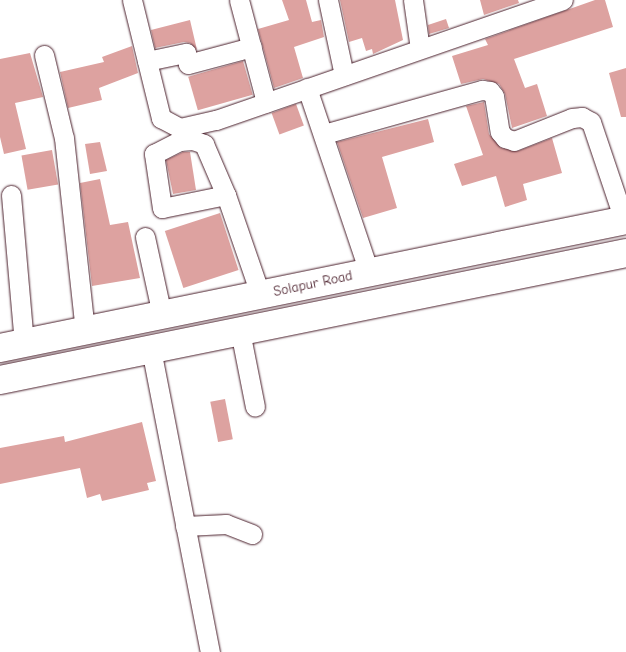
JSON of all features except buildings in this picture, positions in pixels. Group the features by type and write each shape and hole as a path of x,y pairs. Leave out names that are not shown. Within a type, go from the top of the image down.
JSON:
{"highway":[{"name":"Solapur Road","path":"12,346 625,220"},
{"path":"0,380 626,253"}],"street":[{"path":"132,0 161,118 169,125 180,128 193,126 266,102 420,49 531,5 563,0"},
{"path":"239,0 266,102"},
{"path":"328,0 344,75"},
{"path":"413,0 420,49"},
{"path":"147,61 186,53 188,64 252,47"},
{"path":"44,55 64,138 85,332"},
{"path":"307,88 370,272"},
{"path":"324,134 482,90 490,90 494,96 500,132 504,138 514,141 572,118 582,117 591,122 625,220"},
{"path":"226,194 260,294"},
{"path":"11,195 12,346"},
{"path":"145,237 162,314"},
{"path":"240,331 255,407"},
{"path":"151,349 210,652"},
{"path":"185,526 226,524 252,534"}]}
